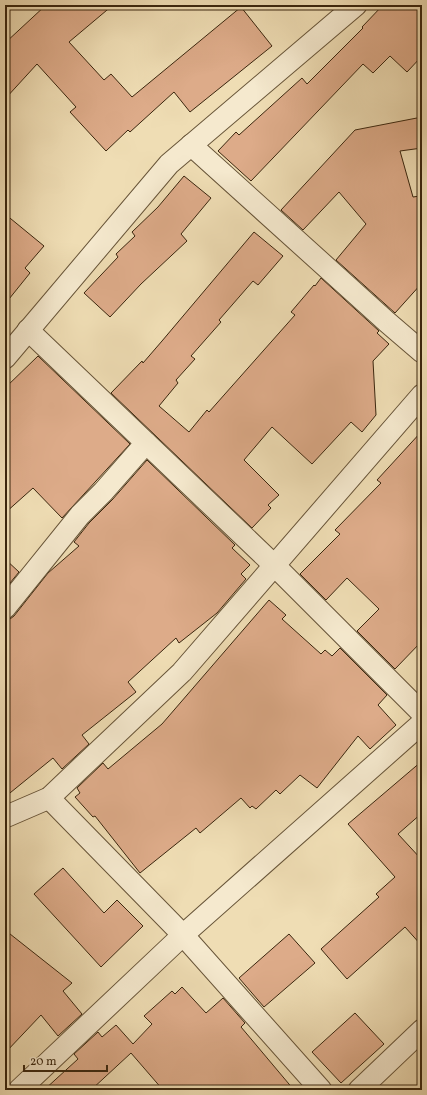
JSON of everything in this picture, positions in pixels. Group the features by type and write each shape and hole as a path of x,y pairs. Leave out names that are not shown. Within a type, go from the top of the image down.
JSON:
{"street":[{"path":"5,358 169,164 356,5"},
{"path":"191,144 422,352"},
{"path":"28,330 275,566 422,713"},
{"path":"5,817 49,798 182,672 422,395"},
{"path":"5,608 80,515 103,492 146,443"},
{"path":"19,1090 183,935 422,723"},
{"path":"49,798 183,935 321,1090"},
{"path":"358,1090 422,1030"}],"building":[{"path":"46,5 113,5 69,42 104,80 111,74 132,97 241,7 272,46 190,112 174,92 130,132 128,130 106,151 70,112 76,107 37,64 5,99 5,43"},
{"path":"383,5 422,5 422,56 407,72 390,56 373,73 363,64 251,181 218,151 236,132 239,135 302,78 307,84 363,28 362,27"},
{"path":"422,117 422,148 400,151 413,197 420,196 422,208 422,283 395,313 336,260 366,224 339,192 303,230 281,210 355,130"},
{"path":"184,176 211,198 181,234 187,241 141,284 110,317 84,293 118,257 116,254 135,236 132,232 158,207"},
{"path":"5,214 44,246 25,268 30,273 5,304"},
{"path":"254,232 283,256 258,285 253,281 219,320 221,322 191,356 195,359 176,380 178,383 159,406 189,432 207,410 209,412 295,315 291,312 321,278 379,331 377,333 389,344 373,361 376,415 362,432 351,422 312,464 272,427 244,460 279,495 268,505 271,508 252,528 111,393 142,361 143,363"},
{"path":"38,356 130,444 62,518 33,488 5,513 5,388"},
{"path":"422,431 422,641 395,669 357,631 379,609 347,578 326,600 300,574 340,534 335,530 381,483 377,480"},
{"path":"147,460 235,545 232,548 250,565 241,574 246,579 217,613 179,643 176,638 128,682 136,692 82,735 89,744 62,769 53,758 5,797 5,620 14,616 48,573 79,546 74,542 89,523 112,500"},
{"path":"5,559 19,572 5,589"},
{"path":"269,600 286,615 282,619 321,654 325,650 332,656 340,648 387,695 378,705 396,725 370,749 358,736 317,788 300,775 280,794 276,790 256,809 252,806 250,808 241,798 200,833 196,828 140,873 95,816 93,817 75,797 80,793 77,788 103,763 108,769 162,724"},
{"path":"422,761 422,813 398,834 422,860 422,946 405,927 347,979 321,949 379,897 376,894 395,877 348,824"},
{"path":"63,868 104,913 117,900 143,926 101,967 34,894"},
{"path":"5,930 72,983 63,991 82,1014 58,1036 41,1015 5,1053"},
{"path":"289,934 315,963 264,1007 239,978"},
{"path":"182,987 206,1013 223,998 245,1023 241,1027 294,1090 163,1090 131,1053 91,1090 44,1090 78,1059 74,1054 98,1032 102,1037 116,1025 133,1044 152,1024 144,1016 172,991 175,994"},
{"path":"355,1013 384,1044 341,1083 312,1052"}]}
